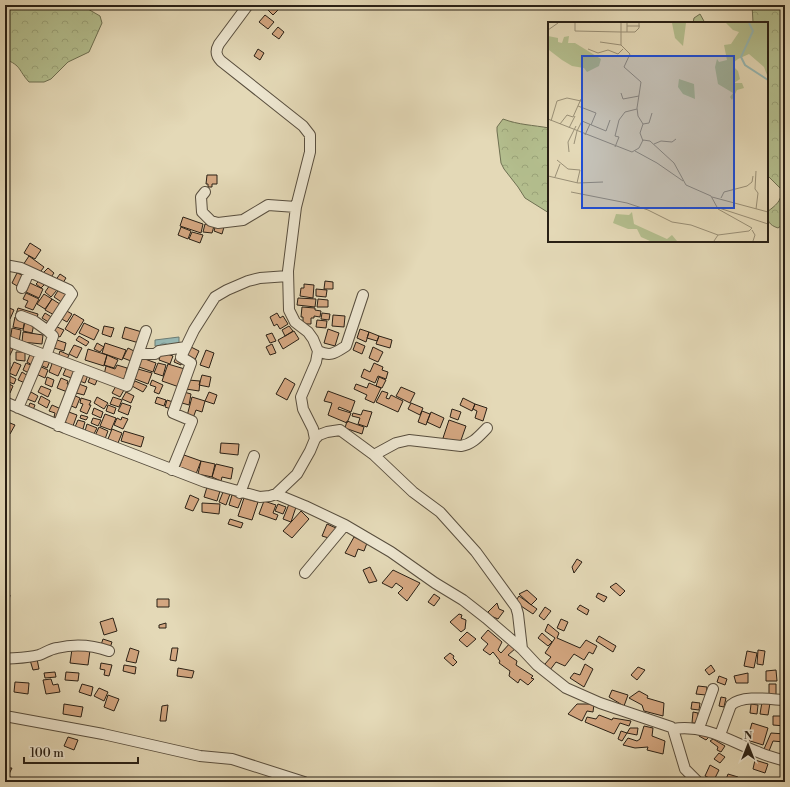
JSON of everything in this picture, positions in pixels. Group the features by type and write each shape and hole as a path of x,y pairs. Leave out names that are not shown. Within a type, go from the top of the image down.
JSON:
{"street":[{"path":"248,5 219,44 216,50 217,57 303,126 310,135 310,152 296,207 288,276 289,310 295,322 310,336 318,351 326,355 331,354 346,346 363,295"},
{"path":"205,192 201,197 202,212 215,223 243,220 268,206 296,207"},
{"path":"5,264 21,268 68,290 72,294 48,331"},
{"path":"22,288 29,272"},
{"path":"172,470 192,421 173,413 192,363 181,357 194,330 215,297 227,290 248,281 260,278 288,276"},
{"path":"18,408 53,336 34,322 20,316"},
{"path":"5,340 127,386 146,331"},
{"path":"138,354 155,354 159,351 186,347"},
{"path":"5,402 58,426 205,482 240,493 260,497 270,496 276,494 297,474 310,451 315,438 313,429 303,409 301,397 316,362 318,351"},
{"path":"58,426 80,369"},
{"path":"374,455 396,443 409,440 461,446 466,445 472,443 487,428"},
{"path":"315,438 327,432 340,430 374,455 413,492 440,512 476,552 516,607 522,649"},
{"path":"240,493 254,456"},
{"path":"276,494 346,526 391,552 435,583 463,600 486,618 566,688 600,703 667,725 673,729 682,764 688,773 698,782"},
{"path":"305,573 346,526"},
{"path":"5,659 27,658 39,655 55,648 71,646 95,646 109,651"},
{"path":"699,728 713,689"},
{"path":"720,735 731,704 740,700 765,698 782,700 785,697"},
{"path":"5,716 104,734 200,756 232,759 304,782"},
{"path":"673,729 684,727 699,728 720,735 760,753 785,761"}],"green space":[{"path":"5,5 81,5 100,16 102,23 89,52 68,62 51,79 44,82 29,82 17,66 5,59"},
{"path":"752,5 785,5 783,54 785,55 785,223 778,228 772,226 768,220 768,211 779,200 782,190 768,176 768,22 753,22"},
{"path":"700,14 704,22 693,22 694,18"},
{"path":"503,119 520,124 548,128 548,212 525,198 504,169 501,163 497,127"}],"water":[{"path":"179,337 179,344 155,346 155,340"}],"building":[{"path":"268,5 277,5 280,8 273,15 266,8"},
{"path":"265,15 274,22 268,29 259,22"},
{"path":"278,27 284,32 279,39 272,34"},
{"path":"258,49 264,53 260,60 254,56"},
{"path":"207,175 217,175 217,184 212,184 212,187 208,187 208,184 206,184"},
{"path":"183,217 203,224 201,233 180,226"},
{"path":"205,224 214,226 212,233 203,232"},
{"path":"216,224 224,227 222,234 214,231"},
{"path":"181,227 191,231 188,239 178,235"},
{"path":"192,232 203,235 200,243 189,239"},
{"path":"30,243 41,250 35,259 24,253"},
{"path":"29,256 44,267 38,275 23,265"},
{"path":"48,268 54,273 49,280 42,274"},
{"path":"17,273 25,276 19,287 12,283"},
{"path":"60,274 66,278 61,286 55,281"},
{"path":"41,279 46,283 41,288 36,284"},
{"path":"325,281 333,282 333,289 324,289"},
{"path":"30,283 43,289 39,298 26,292"},
{"path":"304,284 314,285 313,298 300,296 301,288 304,288"},
{"path":"50,285 57,290 51,297 45,292"},
{"path":"59,289 69,296 63,303 54,297"},
{"path":"316,289 327,290 326,297 316,296"},
{"path":"26,293 39,299 33,310 25,307 28,301 23,299"},
{"path":"44,294 52,299 45,309 37,304"},
{"path":"298,298 316,299 315,307 297,305"},
{"path":"52,299 63,306 56,316 45,310"},
{"path":"318,299 328,300 328,307 317,307"},
{"path":"5,306 14,310 10,319 5,317"},
{"path":"302,307 315,308 315,310 321,311 320,317 314,316 314,318 311,318 311,324 303,324 303,317 301,317"},
{"path":"18,308 38,314 36,321 16,314"},
{"path":"65,310 72,314 67,322 60,318"},
{"path":"45,313 53,318 50,323 42,318"},
{"path":"277,313 280,318 283,316 288,324 280,329 277,324 274,326 270,317"},
{"path":"322,313 330,314 329,320 321,319"},
{"path":"74,314 84,320 75,335 65,329"},
{"path":"333,315 345,316 344,327 332,326"},
{"path":"15,317 25,320 23,329 13,327"},
{"path":"317,320 327,321 326,328 316,327"},
{"path":"25,321 34,324 32,333 23,331"},
{"path":"84,323 99,330 94,340 79,333"},
{"path":"5,324 9,324 7,336 5,336"},
{"path":"55,326 64,330 60,337 52,333"},
{"path":"104,326 114,328 111,337 102,334"},
{"path":"289,326 293,331 285,336 282,330"},
{"path":"125,327 142,332 139,343 122,338"},
{"path":"12,328 21,330 19,342 10,341"},
{"path":"328,329 339,333 335,346 324,343"},
{"path":"360,329 369,332 366,342 357,338"},
{"path":"294,331 299,339 283,349 278,340"},
{"path":"23,332 43,335 42,344 22,342"},
{"path":"369,332 379,336 377,341 367,338"},
{"path":"272,333 276,341 270,343 266,335"},
{"path":"79,336 89,342 86,346 76,340"},
{"path":"379,336 392,340 390,348 376,344"},
{"path":"57,340 66,343 64,351 54,348"},
{"path":"356,342 365,346 362,354 353,350"},
{"path":"97,343 104,347 100,352 94,349"},
{"path":"105,343 126,350 122,360 102,353"},
{"path":"272,344 276,353 270,355 266,347"},
{"path":"6,345 13,349 8,359 5,358"},
{"path":"74,345 82,348 77,358 69,354"},
{"path":"189,346 199,351 194,362 184,357"},
{"path":"373,347 383,352 378,362 369,358"},
{"path":"128,348 134,351 131,361 123,358"},
{"path":"88,349 107,355 104,366 85,360"},
{"path":"206,350 214,353 209,368 200,365"},
{"path":"60,351 69,355 66,361 58,357"},
{"path":"16,352 25,352 25,361 16,360"},
{"path":"31,352 37,355 32,365 27,362"},
{"path":"161,352 173,356 170,364 159,360"},
{"path":"107,355 118,360 114,368 104,365"},
{"path":"41,357 50,361 47,368 38,364"},
{"path":"176,357 183,359 181,365 174,362"},
{"path":"142,358 156,363 153,372 139,367"},
{"path":"5,361 10,363 6,371 5,371"},
{"path":"53,361 63,365 58,376 49,372"},
{"path":"14,362 21,365 16,376 9,373"},
{"path":"26,363 35,367 31,374 23,370"},
{"path":"158,363 166,365 163,376 154,373"},
{"path":"374,363 383,367 382,370 388,372 386,379 378,376 375,383 361,377 364,369 370,372"},
{"path":"168,364 188,370 182,388 162,381"},
{"path":"37,365 48,370 45,378 34,373"},
{"path":"117,365 127,368 124,381 104,375 106,366 115,369"},
{"path":"66,368 77,372 74,379 63,375"},
{"path":"138,369 152,373 148,384 135,379"},
{"path":"22,372 28,376 25,383 18,380"},
{"path":"81,372 88,375 85,383 77,380"},
{"path":"8,375 16,379 14,384 6,381"},
{"path":"91,375 98,378 95,385 88,382"},
{"path":"202,375 211,377 209,387 199,385"},
{"path":"47,377 54,380 52,387 45,384"},
{"path":"379,377 386,380 382,388 376,386"},
{"path":"61,378 68,381 67,384 73,386 70,393 57,388"},
{"path":"285,378 295,384 287,400 276,394"},
{"path":"152,380 163,385 159,394 154,392 156,387 150,385"},
{"path":"188,380 200,381 199,391 186,389"},
{"path":"135,381 147,386 143,392 132,386"},
{"path":"5,382 13,386 10,393 5,391"},
{"path":"369,383 381,388 374,403 365,399 367,395 354,389 356,384 367,388"},
{"path":"79,384 87,387 84,395 76,393"},
{"path":"41,386 51,390 48,397 38,392"},
{"path":"116,386 124,390 120,397 112,393"},
{"path":"401,387 415,393 410,403 396,396"},
{"path":"328,391 355,401 351,412 339,407 338,409 351,413 347,423 328,415 332,403 324,401"},
{"path":"382,391 388,393 386,398 389,399 391,395 403,401 398,412 376,402"},
{"path":"31,392 38,396 35,402 27,399"},
{"path":"126,392 134,396 131,403 122,399"},
{"path":"184,392 191,394 189,405 182,403"},
{"path":"209,392 217,395 214,404 205,401"},
{"path":"73,395 80,398 76,408 69,405"},
{"path":"41,396 50,401 47,408 38,403"},
{"path":"97,397 108,403 104,409 94,403"},
{"path":"113,397 122,400 119,407 110,404"},
{"path":"157,397 166,400 164,406 155,403"},
{"path":"192,397 205,401 202,412 196,410 193,418 187,416"},
{"path":"81,398 91,401 87,414 80,411 83,404 80,403"},
{"path":"463,398 475,404 472,411 460,405"},
{"path":"167,400 176,403 174,410 165,407"},
{"path":"30,403 35,405 33,410 28,408"},
{"path":"122,403 131,406 128,415 118,411"},
{"path":"411,403 423,408 420,415 408,409"},
{"path":"475,404 487,408 483,421 475,418 477,411 473,409"},
{"path":"52,405 61,409 58,419 54,417 55,413 49,411"},
{"path":"108,405 116,408 114,414 106,411"},
{"path":"94,408 103,412 101,418 92,414"},
{"path":"452,409 461,412 458,420 450,417"},
{"path":"363,410 372,412 367,427 358,424 360,418 352,416 353,413 361,415"},
{"path":"66,411 77,415 73,426 63,422"},
{"path":"422,411 430,414 426,425 418,422"},
{"path":"431,412 444,418 440,428 427,422"},
{"path":"105,414 116,418 111,430 100,426"},
{"path":"81,415 88,417 86,420 80,418"},
{"path":"122,417 128,419 123,429 114,425 117,418 121,420"},
{"path":"93,418 101,420 98,426 91,423"},
{"path":"78,420 85,422 83,429 75,427"},
{"path":"449,420 466,426 460,443 443,438"},
{"path":"5,421 15,425 10,434 5,432"},
{"path":"347,421 364,427 362,434 345,428"},
{"path":"87,424 97,428 94,434 85,431"},
{"path":"99,427 108,431 105,439 95,436"},
{"path":"112,429 122,433 118,443 108,439"},
{"path":"124,431 144,437 141,447 121,441"},
{"path":"221,443 239,444 238,455 220,453"},
{"path":"184,455 201,461 196,474 179,468"},
{"path":"201,461 215,464 212,477 198,474"},
{"path":"216,464 233,468 231,479 222,477 221,481 212,477"},
{"path":"207,487 220,491 217,501 204,497"},
{"path":"223,492 230,494 226,505 219,502"},
{"path":"190,495 199,499 193,511 185,508"},
{"path":"232,495 242,498 238,508 229,505"},
{"path":"244,498 258,502 252,520 238,516"},
{"path":"264,501 276,505 273,513 278,515 276,520 259,514"},
{"path":"202,503 220,504 219,514 202,512"},
{"path":"278,504 286,507 283,514 275,511"},
{"path":"289,504 296,507 291,522 283,519"},
{"path":"301,511 309,519 292,538 283,531"},
{"path":"230,519 243,523 241,528 228,524"},
{"path":"327,524 336,528 332,539 322,536"},
{"path":"354,537 367,543 364,551 358,549 355,557 345,553"},
{"path":"577,559 582,562 574,573 572,567"},
{"path":"370,567 377,581 369,583 363,570"},
{"path":"393,570 420,583 407,601 398,593 403,588 396,583 392,588 382,583"},
{"path":"616,583 625,591 620,596 610,587"},
{"path":"527,590 537,599 531,605 519,594"},
{"path":"598,593 607,597 604,602 596,597"},
{"path":"434,594 440,598 434,606 428,602"},
{"path":"5,595 10,595 8,606 5,605"},
{"path":"519,596 537,609 533,614 515,602"},
{"path":"157,599 169,599 169,607 157,607"},
{"path":"497,603 499,609 504,611 498,619 491,616 488,612"},
{"path":"580,605 589,610 587,615 577,609"},
{"path":"545,607 551,611 544,620 539,616"},
{"path":"459,614 462,615 461,618 466,620 465,629 461,632 450,622"},
{"path":"113,618 117,631 104,635 100,622"},
{"path":"561,619 568,622 564,631 557,628"},
{"path":"166,623 166,628 159,628 159,625"},
{"path":"548,624 559,633 557,638 580,648 586,640 597,646 593,654 589,652 584,660 574,654 565,666 556,662 550,670 545,664 551,657 545,653 555,638 545,631"},
{"path":"488,630 502,642 498,650 501,653 511,642 516,648 508,655 517,661 516,665 533,676 531,678 534,679 528,685 520,679 518,683 509,676 510,671 499,663 500,661 493,652 490,655 483,650 488,644 481,638"},
{"path":"467,632 476,639 467,647 459,640"},
{"path":"542,633 552,642 548,646 538,638"},
{"path":"599,636 616,646 613,652 596,641"},
{"path":"103,639 112,642 110,648 101,645"},
{"path":"130,648 139,651 136,663 126,661"},
{"path":"172,648 178,648 176,661 170,660"},
{"path":"72,649 90,650 88,665 70,663"},
{"path":"758,650 765,651 763,665 757,664"},
{"path":"747,651 757,653 754,668 744,666"},
{"path":"450,653 454,656 453,658 457,662 453,666 444,658"},
{"path":"784,656 785,665 783,665"},
{"path":"37,659 39,669 33,670 30,660"},
{"path":"101,663 112,665 109,676 104,675 105,670 100,669"},
{"path":"585,664 593,669 584,687 570,678 574,673 580,675"},
{"path":"124,665 136,667 135,674 123,671"},
{"path":"711,665 715,671 709,675 705,670"},
{"path":"638,667 645,670 637,680 631,675"},
{"path":"178,668 194,671 192,678 177,676"},
{"path":"776,670 777,681 766,681 766,671"},
{"path":"55,672 56,677 45,678 44,673"},
{"path":"66,672 79,673 78,681 65,680"},
{"path":"748,673 748,683 736,683 734,676"},
{"path":"719,676 727,679 725,685 717,682"},
{"path":"51,679 53,685 58,684 60,692 46,694 43,680"},
{"path":"15,682 29,683 28,694 14,692"},
{"path":"82,684 93,687 91,696 79,692"},
{"path":"769,684 776,684 776,695 769,694"},
{"path":"698,686 707,687 706,695 696,694"},
{"path":"99,688 108,692 104,701 94,696"},
{"path":"612,690 628,695 624,706 609,697"},
{"path":"639,691 648,696 647,698 664,703 663,716 644,711 642,705 629,698"},
{"path":"108,695 119,699 114,711 104,707"},
{"path":"721,697 726,698 724,707 719,706"},
{"path":"692,702 700,703 699,710 691,709"},
{"path":"762,702 770,703 768,715 760,714"},
{"path":"64,704 83,707 81,717 63,714"},
{"path":"577,704 594,704 593,712 587,711 582,721 568,714"},
{"path":"751,704 758,705 757,714 750,713"},
{"path":"168,705 166,721 160,721 162,706"},
{"path":"693,712 698,713 697,723 692,723"},
{"path":"599,715 612,720 613,718 631,721 629,726 620,723 614,734 585,722 587,717 596,719"},
{"path":"773,716 785,716 785,726 773,725"},
{"path":"752,723 768,728 763,745 747,740"},
{"path":"644,726 653,728 652,736 665,741 663,754 647,750 648,747 635,748 623,745 628,738 637,741 640,739"},
{"path":"630,728 638,728 637,735 627,733"},
{"path":"621,731 627,733 622,741 618,739"},
{"path":"701,732 709,737 706,740 699,736"},
{"path":"771,733 785,734 784,742 773,741 769,751 764,749"},
{"path":"68,737 78,740 74,750 64,746"},
{"path":"713,739 725,746 721,752 717,750 718,747 710,741"},
{"path":"719,753 725,757 720,763 714,759"},
{"path":"755,760 768,764 765,773 753,769"},
{"path":"710,765 719,770 714,780 705,776"},
{"path":"5,768 12,768 8,776 12,778 13,782 5,782"},
{"path":"785,770 785,779 781,778"},
{"path":"728,774 738,777 736,781 731,780 730,782 725,782"}]}
